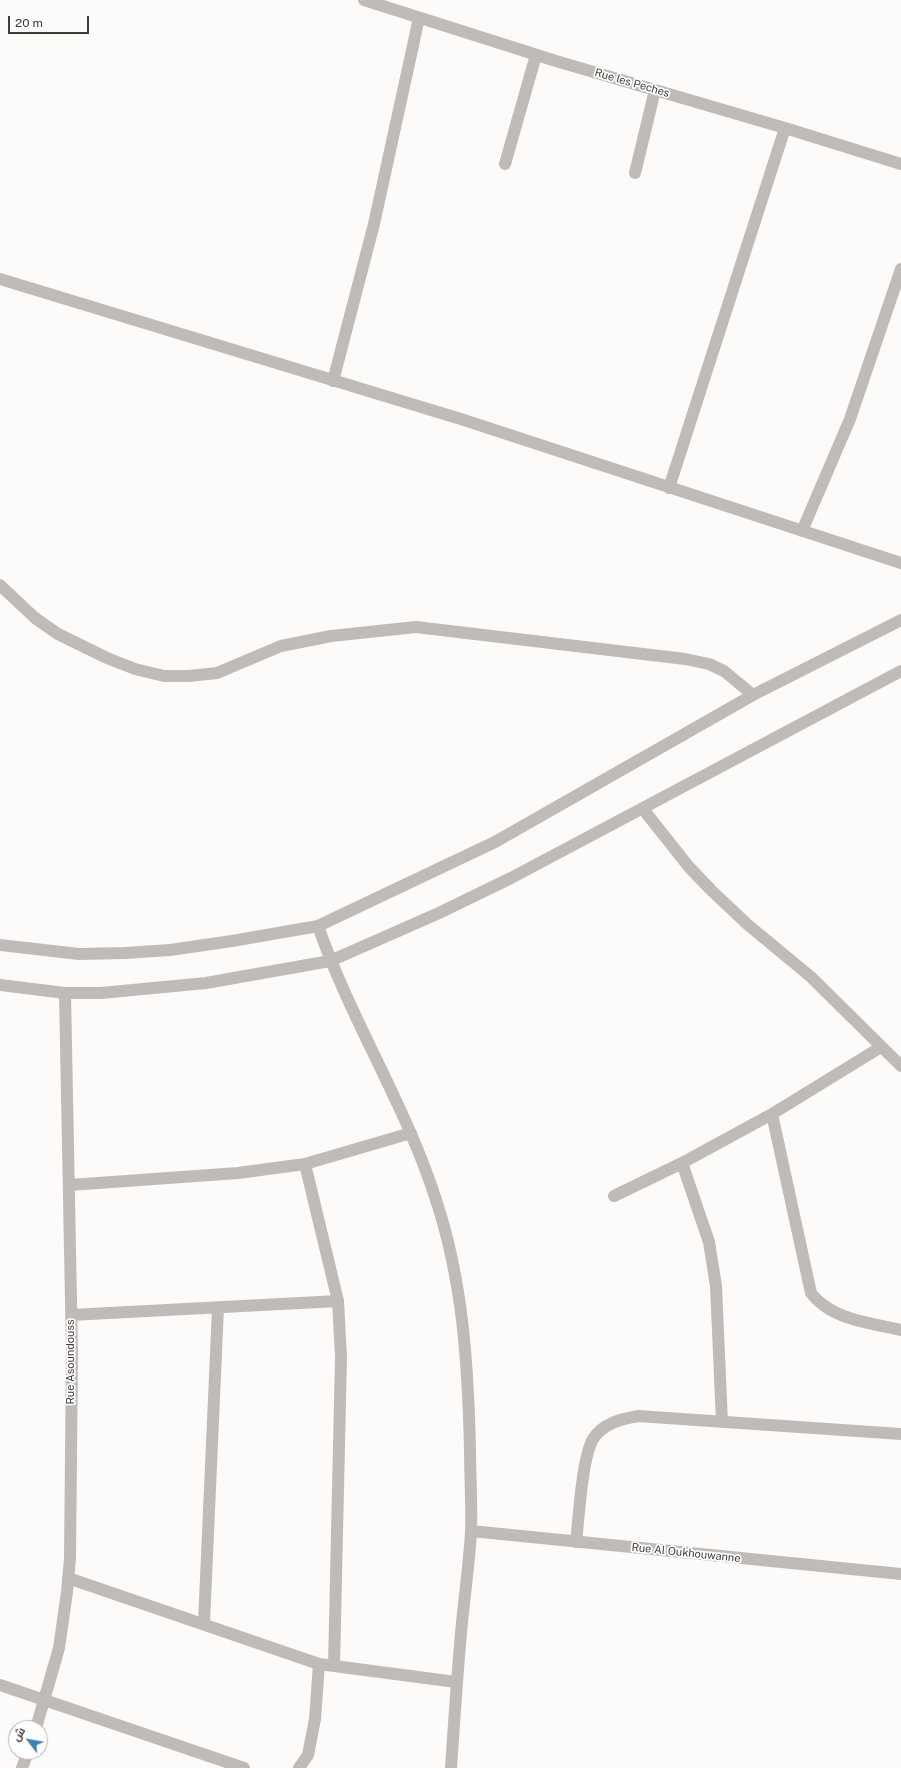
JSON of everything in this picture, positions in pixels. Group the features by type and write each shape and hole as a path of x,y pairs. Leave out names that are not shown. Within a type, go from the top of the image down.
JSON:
{"street":[{"name":"Rue les Peches","path":"364,0 536,55 785,128 901,164"},
{"path":"333,381 374,224 419,18"},
{"path":"505,164 536,55"},
{"path":"635,173 655,90"},
{"path":"669,488 785,128"},
{"path":"802,531 850,419 901,269"},
{"path":"0,278 464,420 802,531 900,559"},
{"path":"0,585 35,618 58,634 135,670 164,676 189,676 216,673 281,646 339,635 416,627 684,659 709,664 724,671 753,695"},
{"path":"0,946 78,954 125,953 232,941 318,926 495,842 753,695 901,620"},
{"path":"0,985 65,992 101,993 206,983 330,961 439,913 643,809 901,671"},
{"path":"643,809 689,867 711,890 747,924 811,977 901,1066"},
{"path":"318,926 330,961 411,1133 437,1203 451,1254 460,1295 466,1339 469,1393 471,1531 456,1682 450,1768"},
{"name":"Rue Asoundouss","path":"39,1720 59,1648 70,1558 70,1185 65,992"},
{"path":"614,1196 682,1163 772,1114 882,1047"},
{"path":"772,1114 811,1293 822,1304 837,1313 901,1330"},
{"path":"70,1185 238,1173 305,1164 411,1133"},
{"path":"682,1163 702,1219 713,1264 716,1286 722,1422"},
{"path":"305,1164 338,1301 341,1357 334,1666"},
{"path":"71,1315 338,1301"},
{"path":"204,1623 218,1308"},
{"path":"576,1542 586,1458 593,1438 609,1424 622,1418 638,1416 901,1434"},
{"name":"Rue Al Oukhouwanne","path":"471,1531 901,1574"},
{"path":"68,1578 204,1623 319,1664 456,1682"},
{"path":"299,1768 308,1755 311,1740 315,1719 319,1664"},
{"path":"0,1685 244,1768"}]}
